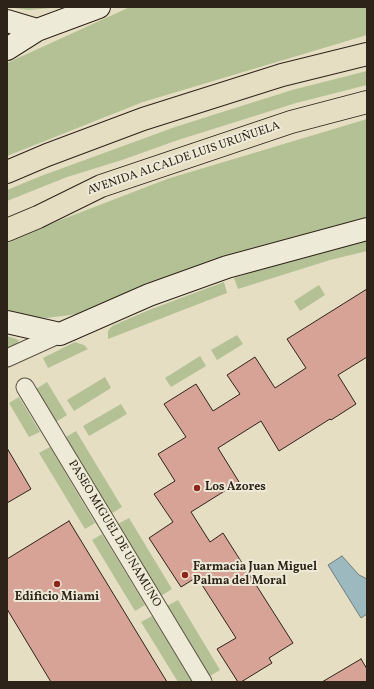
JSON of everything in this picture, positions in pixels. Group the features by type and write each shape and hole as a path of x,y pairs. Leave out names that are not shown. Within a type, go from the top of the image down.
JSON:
{"main road":[{"path":"7,172 47,155 143,119 282,75 367,54"},
{"name":"AVENIDA ALCALDE LUIS URUÑUELA","path":"7,230 38,217 101,186 291,122 367,102"}],"street":[{"path":"7,49 37,30 99,7"},
{"path":"7,21 37,30"},
{"path":"7,358 149,295 227,267 367,229"},
{"path":"7,322 60,334"},
{"name":"PASEO MIGUEL DE UNAMUNO","path":"25,387 203,682"}],"green space":[{"path":"8,7 62,7 28,10"},
{"path":"130,7 367,7 367,35 143,102 7,156 7,63"},
{"path":"367,71 367,85 296,103 178,140 122,160 67,177 7,201 7,190 175,127 292,90"},
{"path":"367,119 367,217 230,254 78,314 46,318 26,316 7,310 7,243 58,221 167,179"},
{"path":"367,239 367,251 330,260 238,289 234,278 287,261"},
{"path":"224,282 227,293 108,339 108,331 112,326 149,310"},
{"path":"319,285 325,295 300,311 294,301"},
{"path":"237,335 243,344 217,360 211,350"},
{"path":"7,336 19,340 17,344 7,349"},
{"path":"75,342 84,345 88,349 48,368 43,358"},
{"path":"200,356 206,366 171,387 165,378"},
{"path":"105,377 111,388 74,411 67,400"},
{"path":"47,382 67,415 56,422 36,389"},
{"path":"19,397 40,432 29,437 9,403"},
{"path":"121,404 127,414 89,436 83,426"},
{"path":"76,431 122,507 111,514 66,437"},
{"path":"50,447 95,523 85,529 39,453"},
{"path":"129,518 172,589 161,596 118,524"},
{"path":"102,534 145,605 135,611 92,540"},
{"path":"178,600 220,670 210,676 167,606"},
{"path":"152,616 192,682 178,682 141,622"}],"water":[{"path":"342,556 359,575 367,579 367,614 361,618 328,565"}],"building":[{"name":"Los Azores","path":"367,289 367,357 338,375 356,404 279,451 261,421 218,448 239,482 191,512 210,542 223,533 293,643 269,658 272,663 241,682 238,682 217,649 236,638 197,577 181,587 149,538 173,522 154,494 175,481 158,454 186,437 164,404 196,384 213,411 240,394 227,375 255,357 275,388 306,368 287,339"},
{"path":"7,448 31,489 7,503"},
{"name":"Edificio Miami","path":"69,521 167,682 51,682 7,609 7,559"},
{"path":"361,659 367,669 367,682 322,682"}],"place":[{"name":"Los Azores","path":"197,488"},
{"name":"Farmacia Juan Miguel Palma del Moral","path":"185,575"},
{"name":"Edificio Miami","path":"57,584"}]}
